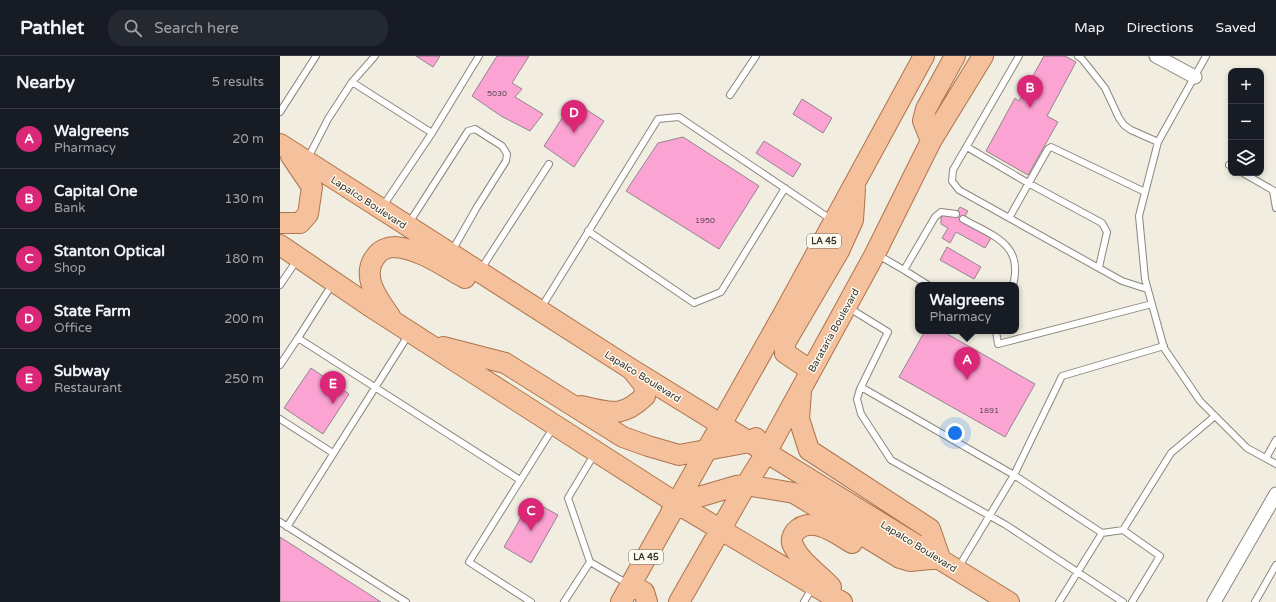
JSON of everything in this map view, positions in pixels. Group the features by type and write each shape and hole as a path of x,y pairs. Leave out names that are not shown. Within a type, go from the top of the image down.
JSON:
{"main road":[{"name":"LA 45","path":"621,602 676,507 720,424 834,222 924,56"},
{"path":"931,141 923,121 926,109 955,56"},
{"name":"Barataria Boulevard","path":"679,602 746,485 758,447 780,424 875,254 931,141 983,56"},
{"path":"280,222 282,224 300,223 308,214 312,186 283,146"},
{"name":"Lapalco Boulevard","path":"283,146 631,369 940,558 1009,602"},
{"path":"844,602 800,556 791,539 797,530 816,525 830,529 865,551 881,556 900,558 910,561 940,558 930,529 809,450 799,419 806,378 784,353 785,343 839,251 853,220 855,183"},
{"path":"280,245 676,507 844,602"},
{"path":"540,311 481,287 432,259 409,250 393,247 380,251 372,261 370,273 372,287 410,332 505,363 623,437 679,455 706,450 758,447"},
{"path":"567,403 615,413 632,408 645,396 644,385 631,369"},
{"path":"676,507 695,498 736,486 746,485 794,493 900,558"},
{"path":"630,585 644,592 647,602"}],"street":[{"path":"1156,56 1195,77"},
{"path":"1214,602 1276,494"}],"lane":[{"path":"280,112 316,56"},
{"path":"306,161 328,119 352,82 375,56"},
{"path":"381,209 430,135 479,56"},
{"path":"730,95 756,56"},
{"path":"1019,56 953,170 952,181 959,190 1122,281 1147,289"},
{"path":"1078,56 1105,88 1119,118 1124,125 1131,130 1158,142"},
{"path":"1206,56 1158,142 1139,216 1145,279 1164,346 1200,401 1247,448 1276,464"},
{"path":"352,82 430,135"},
{"path":"540,311 658,119 679,117 834,222"},
{"path":"407,226 466,133 475,129 482,133 502,146 508,157 451,254"},
{"path":"967,147 1028,183 1102,223 1107,232 1099,267"},
{"path":"1009,218 1028,183 1051,147 1145,192"},
{"path":"479,272 549,164"},
{"path":"1248,176 1275,192 1276,208"},
{"path":"588,231 694,303 721,292 785,188"},
{"path":"904,270 934,217 941,212 956,214"},
{"path":"963,219 1005,243 1016,262 1013,282"},
{"path":"875,254 923,282"},
{"path":"280,285 299,258"},
{"path":"280,365 334,282"},
{"path":"996,334 998,344 1152,304"},
{"path":"846,306 888,332 861,387 857,399 861,414 890,460 990,516 1123,602"},
{"path":"287,527 410,332"},
{"path":"298,338 520,480"},
{"path":"957,569 1014,475 1062,376 1164,346"},
{"path":"861,387 1014,475 1102,533 1123,530 1160,556 1132,602"},
{"path":"1123,530 1171,454 1215,416"},
{"path":"280,419 334,453"},
{"path":"532,602 469,562 555,426"},
{"path":"1266,458 1276,440"},
{"path":"595,452 568,498 590,562 630,585"},
{"path":"280,522 406,602"},
{"path":"1059,602 1102,533"},
{"path":"564,602 590,562"},
{"path":"1255,602 1276,565"},
{"path":"804,602 814,586"}],"building":[{"path":"416,56 440,56 433,67"},
{"path":"497,56 529,56 512,83 522,89 515,97 543,114 530,131 501,116 472,96"},
{"path":"1044,56 1065,56 1076,62 1047,116 1058,122 1028,175 986,151 1015,98 1019,101"},
{"path":"802,99 832,118 823,133 793,114"},
{"path":"573,101 604,121 574,167 544,146"},
{"path":"683,137 759,186 719,249 626,191 658,143"},
{"path":"764,141 801,164 793,177 756,153"},
{"path":"960,207 968,211 962,221 991,238 985,248 956,232 950,243 942,238 948,228 941,224 941,217 948,213 954,217"},
{"path":"947,247 981,267 974,279 940,260"},
{"path":"923,334 947,334 1035,384 1005,437 899,377"},
{"path":"311,368 349,394 323,434 284,408"},
{"path":"531,500 558,515 531,563 504,547"},
{"path":"280,537 381,602 280,602"}],"place":[{"name":"Capital One","path":"1030,108"},
{"name":"State Farm","path":"574,133"},
{"name":"Walgreens","path":"967,380"},
{"name":"Subway","path":"333,404"},
{"name":"Stanton Optical","path":"531,531"}]}
